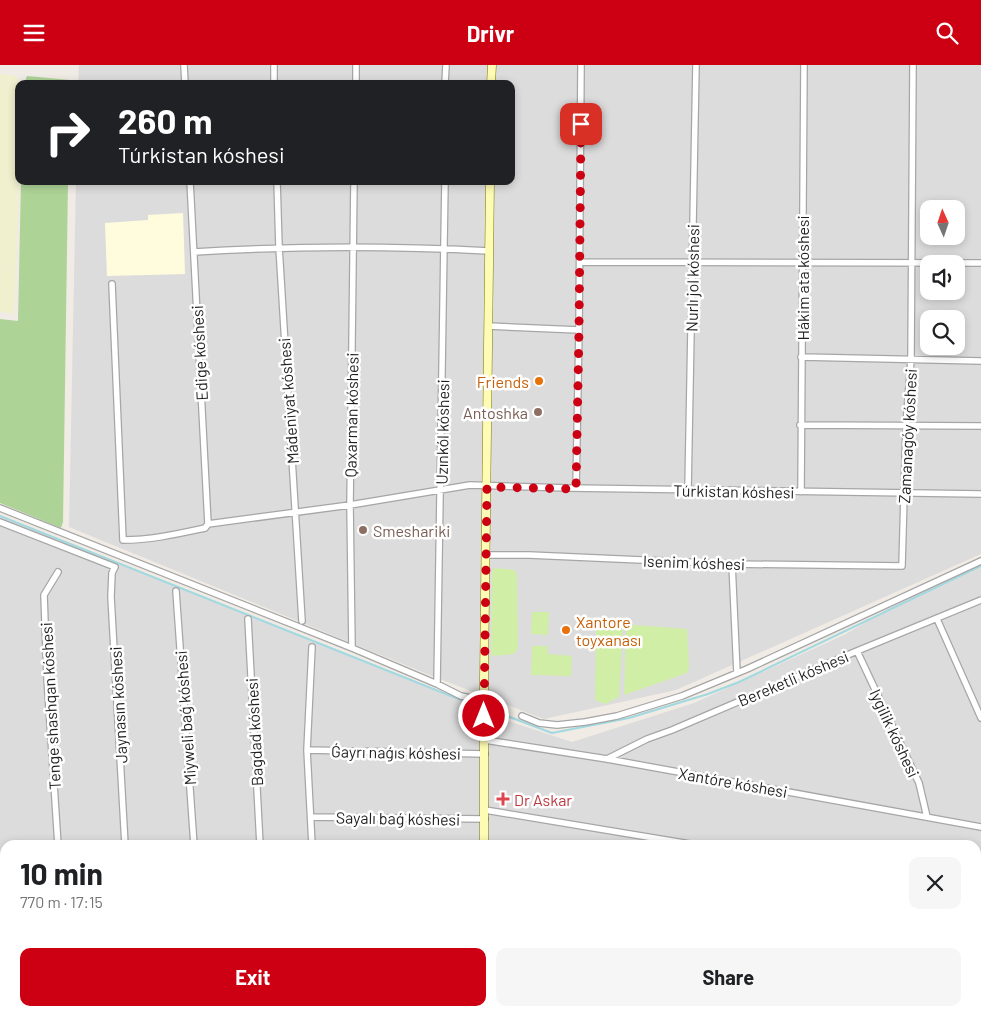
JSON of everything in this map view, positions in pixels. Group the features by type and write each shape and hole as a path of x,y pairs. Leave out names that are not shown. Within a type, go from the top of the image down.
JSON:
{"main road":[{"path":"491,80 492,65"},
{"path":"484,840 490,185"}],"street":[{"path":"184,65 185,80"},
{"path":"274,65 274,80"},
{"path":"356,65 356,80"},
{"path":"445,80 446,65"},
{"path":"576,489 581,65"},
{"name":"Nurlı jol kóshesi","path":"688,490 696,65"},
{"name":"Hákim ata kóshesi","path":"801,492 804,65"},
{"name":"Zamanagóy kóshesi","path":"902,566 906,426 911,359 912,65"},
{"name":"Edige kóshesi","path":"190,185 208,524"},
{"name":"Mádeniyat kóshesi","path":"277,185 279,247 302,621"},
{"name":"Qaxarman kóshesi","path":"352,648 350,505 354,185"},
{"name":"Uzınkól kóshesi","path":"437,684 445,185"},
{"path":"194,252 279,247 489,251"},
{"path":"580,262 981,263"},
{"name":"Túrkistan kóshesi","path":"112,284 123,540 141,540 205,528 208,524 350,505 470,485 576,489 981,494"},
{"path":"488,326 579,331"},
{"path":"802,357 981,361"},
{"path":"800,425 981,426"},
{"path":"0,508 352,648 461,696 484,701"},
{"name":"Jaynasın kóshesi","path":"0,522 115,567 112,573 111,597 125,840"},
{"name":"Isenim kóshesi","path":"486,555 529,555 732,564 902,566"},
{"path":"522,716 540,723 557,725 617,717 682,696 981,561"},
{"path":"732,564 736,673"},
{"name":"Tenge shashqan kóshesi","path":"58,572 44,595 47,678 58,840"},
{"name":"Miyweli baǵ kóshesi","path":"176,591 194,840"},
{"name":"Bereketli kóshesi","path":"607,759 647,739 981,600"},
{"name":"Bagdad kóshesi","path":"248,619 260,840"},
{"path":"937,619 981,718"},
{"path":"312,647 307,750 312,840"},
{"name":"Iygilik kóshesi","path":"857,651 919,783 927,817"},
{"name":"Xantóre kóshesi","path":"484,740 607,759 981,827"},
{"name":"Ǵayrı naǵıs kóshesi","path":"307,750 485,754"},
{"path":"485,810 661,840"},
{"name":"Sayalı baǵ kóshesi","path":"312,817 485,819"}],"shaded area":[{"path":"79,65 981,65 981,554 676,690 544,719 432,676 69,527 76,185 515,185 515,80 78,80"},
{"path":"183,213 185,274 107,276 105,223 148,220 148,215"},
{"path":"0,515 452,696 484,713 572,742 694,703 846,634 889,608 981,564 981,840 0,840"}],"green space":[{"path":"0,74 16,76 18,80 15,80 15,185 19,185 14,314 0,312"},
{"path":"27,76 70,80 26,80"},
{"path":"21,185 68,185 63,522 61,528 0,503 0,319 18,321"},
{"path":"495,568 515,570 517,575 518,649 514,654 494,656 491,654 492,570"},
{"path":"532,612 549,612 548,635 531,634"},
{"path":"596,621 623,624 619,697 605,704 595,700"},
{"path":"635,625 687,629 689,668 687,673 624,695 626,627"},
{"path":"532,646 547,646 548,654 572,656 571,676 531,675"}],"waterway":[{"path":"0,516 476,706"},
{"path":"486,708 552,733 629,718 708,694 739,682 981,566"}],"place":[{"name":"Friends","path":"539,381"},
{"name":"Antoshka","path":"538,412"},
{"name":"Smeshariki","path":"363,530"},
{"name":"Xantore toyxanası","path":"566,630"},
{"name":"Dr Askar","path":"503,799"}],"route":[{"path":"484,716 487,487 576,489 581,124"}]}
